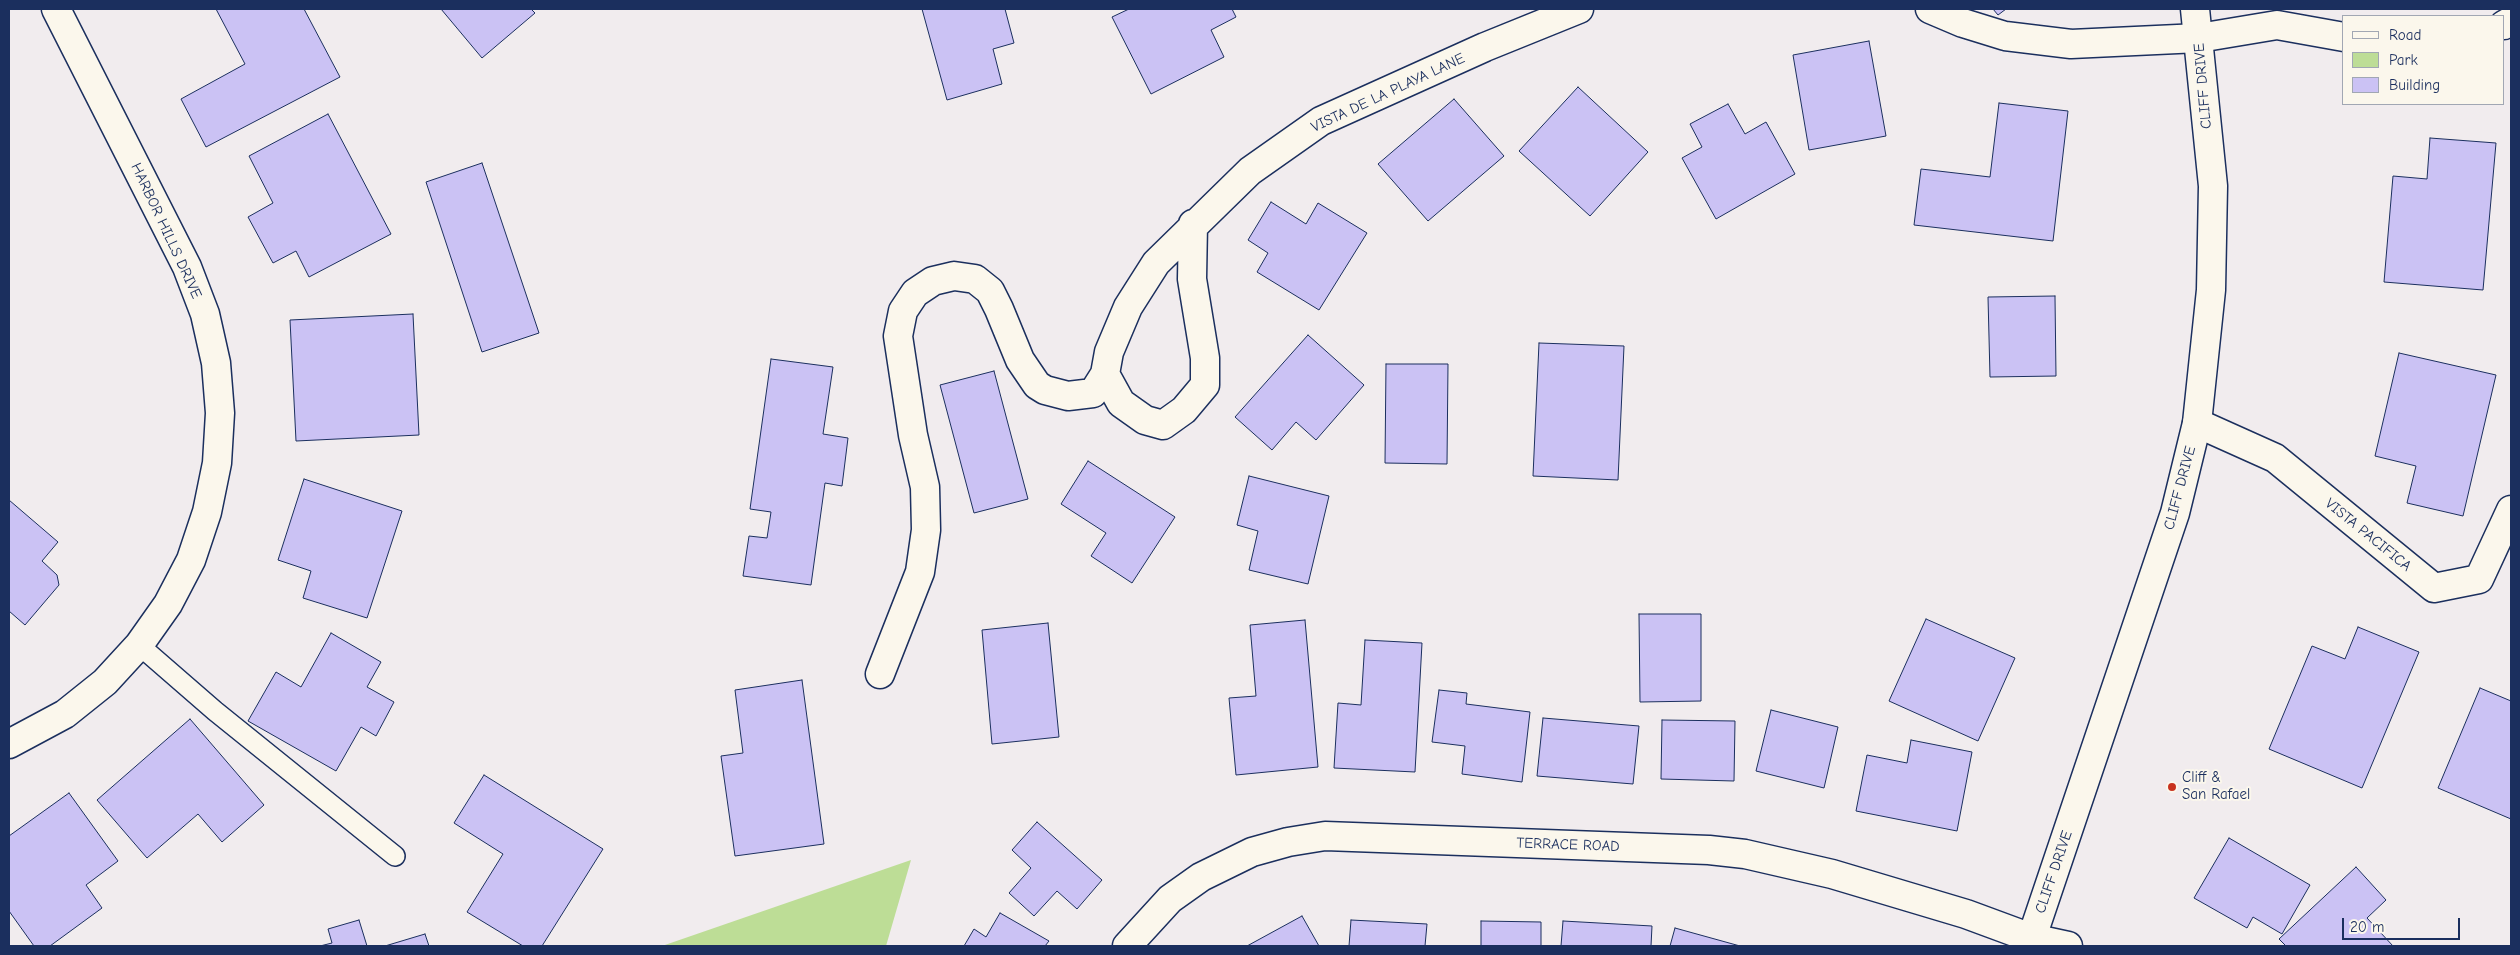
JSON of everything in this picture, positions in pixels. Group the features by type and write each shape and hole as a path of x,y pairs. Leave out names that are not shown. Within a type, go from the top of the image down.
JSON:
{"street":[{"name":"HARBOR HILLS DRIVE","path":"9,744 65,714 105,682 139,645 168,604 191,560 207,512 217,463 219,423 216,363 205,314 187,267 56,9"},
{"name":"VISTA DE LA PLAYA LANE","path":"880,674 920,572 926,530 925,487 913,435 898,336 903,311 915,293 933,281 954,276 975,279 990,290 1000,309 1020,360 1037,385 1045,390 1068,396 1093,393 1105,374 1109,352 1128,307 1156,263 1193,224 1250,171 1321,121 1485,47 1579,9"},
{"path":"1930,9 1963,23 2005,36 2071,44 2123,40 2199,38 2277,26 2342,36"},
{"name":"CLIFF DRIVE","path":"2030,942 2175,513 2197,423 2211,290 2213,186 2196,9"},
{"path":"1105,374 1121,403 1145,420 1163,425 1184,410 1205,385 1204,358 1192,279 1193,224"},
{"name":"VISTA PACIFICA","path":"2197,423 2275,458 2434,588 2479,579 2511,510"},
{"name":"TERRACE ROAD","path":"1127,946 1170,899 1201,877 1252,852 1288,842 1325,836 1709,850 1745,854 1851,880 1966,914 2030,942 2068,946"}],"lane":[{"path":"139,645 215,711 395,856"}],"green space":[{"path":"911,860 886,946 662,946"}],"building":[{"path":"216,9 304,9 340,77 206,147 181,99 245,64"},
{"path":"441,9 531,9 535,13 482,58"},
{"path":"922,9 1005,9 1014,43 993,49 1002,84 947,100"},
{"path":"1129,9 1232,9 1236,17 1211,30 1224,57 1151,94 1112,17"},
{"path":"1993,9 2006,9 1998,15"},
{"path":"1869,41 1886,136 1809,150 1793,55"},
{"path":"1578,87 1648,152 1590,216 1519,151"},
{"path":"1454,99 1504,156 1428,221 1378,164"},
{"path":"1999,103 2068,111 2053,241 1914,225 1921,169 1990,177"},
{"path":"1728,104 1745,134 1766,122 1795,174 1716,219 1682,158 1702,147 1690,124"},
{"path":"328,114 391,234 309,277 296,251 273,263 248,217 273,203 249,156"},
{"path":"2430,138 2496,143 2483,290 2384,282 2393,176 2427,179"},
{"path":"482,163 539,333 482,352 426,182"},
{"path":"1271,202 1306,224 1318,203 1367,233 1319,310 1257,272 1268,253 1248,240"},
{"path":"2055,296 2056,376 1990,377 1988,297"},
{"path":"413,314 419,435 296,441 290,320"},
{"path":"1308,335 1364,385 1316,440 1296,422 1272,450 1235,417"},
{"path":"1539,343 1624,346 1618,480 1533,476"},
{"path":"2399,353 2496,375 2463,516 2407,503 2416,466 2375,456"},
{"path":"771,359 833,367 823,434 848,438 842,486 825,483 811,585 743,576 749,536 767,538 771,512 750,509"},
{"path":"1386,364 1448,364 1447,464 1385,463"},
{"path":"994,371 1028,499 974,513 940,385"},
{"path":"1088,461 1175,517 1132,583 1091,556 1106,533 1061,504"},
{"path":"1249,476 1329,496 1308,584 1249,570 1258,531 1237,525"},
{"path":"304,479 402,511 367,618 303,598 311,571 278,560"},
{"path":"9,500 58,542 42,561 57,575 59,585 25,625 9,611"},
{"path":"1639,614 1701,614 1701,701 1640,702"},
{"path":"1926,619 2015,658 1978,741 1889,701"},
{"path":"1305,620 1318,767 1236,775 1229,698 1256,696 1250,625"},
{"path":"1048,623 1059,737 992,744 982,630"},
{"path":"2358,627 2419,652 2362,788 2269,749 2312,646 2345,659"},
{"path":"331,633 381,662 367,687 394,702 376,736 361,727 336,771 248,721 276,672 301,687"},
{"path":"1365,640 1422,643 1415,772 1334,768 1338,703 1361,705"},
{"path":"802,680 824,844 735,856 721,756 743,753 735,690"},
{"path":"2480,688 2511,701 2511,819 2438,788"},
{"path":"1439,690 1467,693 1466,704 1530,712 1522,782 1462,774 1465,746 1432,742"},
{"path":"1771,710 1838,727 1824,788 1756,771"},
{"path":"1543,718 1639,726 1633,784 1537,776"},
{"path":"190,719 264,805 222,842 198,814 147,858 97,800"},
{"path":"1662,720 1735,721 1734,781 1661,779"},
{"path":"1911,740 1972,752 1957,831 1856,811 1867,755 1907,763"},
{"path":"484,775 603,849 542,946 523,946 467,912 503,854 454,823"},
{"path":"69,793 118,861 86,885 102,908 50,946 34,946 9,911 9,836"},
{"path":"1037,822 1102,880 1077,909 1057,891 1034,916 1009,893 1031,868 1012,850"},
{"path":"2229,838 2310,885 2282,934 2253,917 2247,928 2194,898"},
{"path":"2356,867 2386,900 2367,918 2393,946 2286,946 2279,939"},
{"path":"1000,913 1049,941 1045,946 964,946 974,929 986,937"},
{"path":"1302,916 1319,946 1247,946"},
{"path":"359,920 367,946 320,946 332,943 328,929"},
{"path":"1351,920 1427,924 1425,946 1349,946"},
{"path":"1481,921 1541,922 1541,946 1481,946"},
{"path":"1563,921 1652,926 1651,946 1561,946"},
{"path":"1675,928 1740,946 1670,946"},
{"path":"425,934 429,946 385,946"}],"place":[{"name":"Cliff & San Rafael","path":"2172,787"}]}
